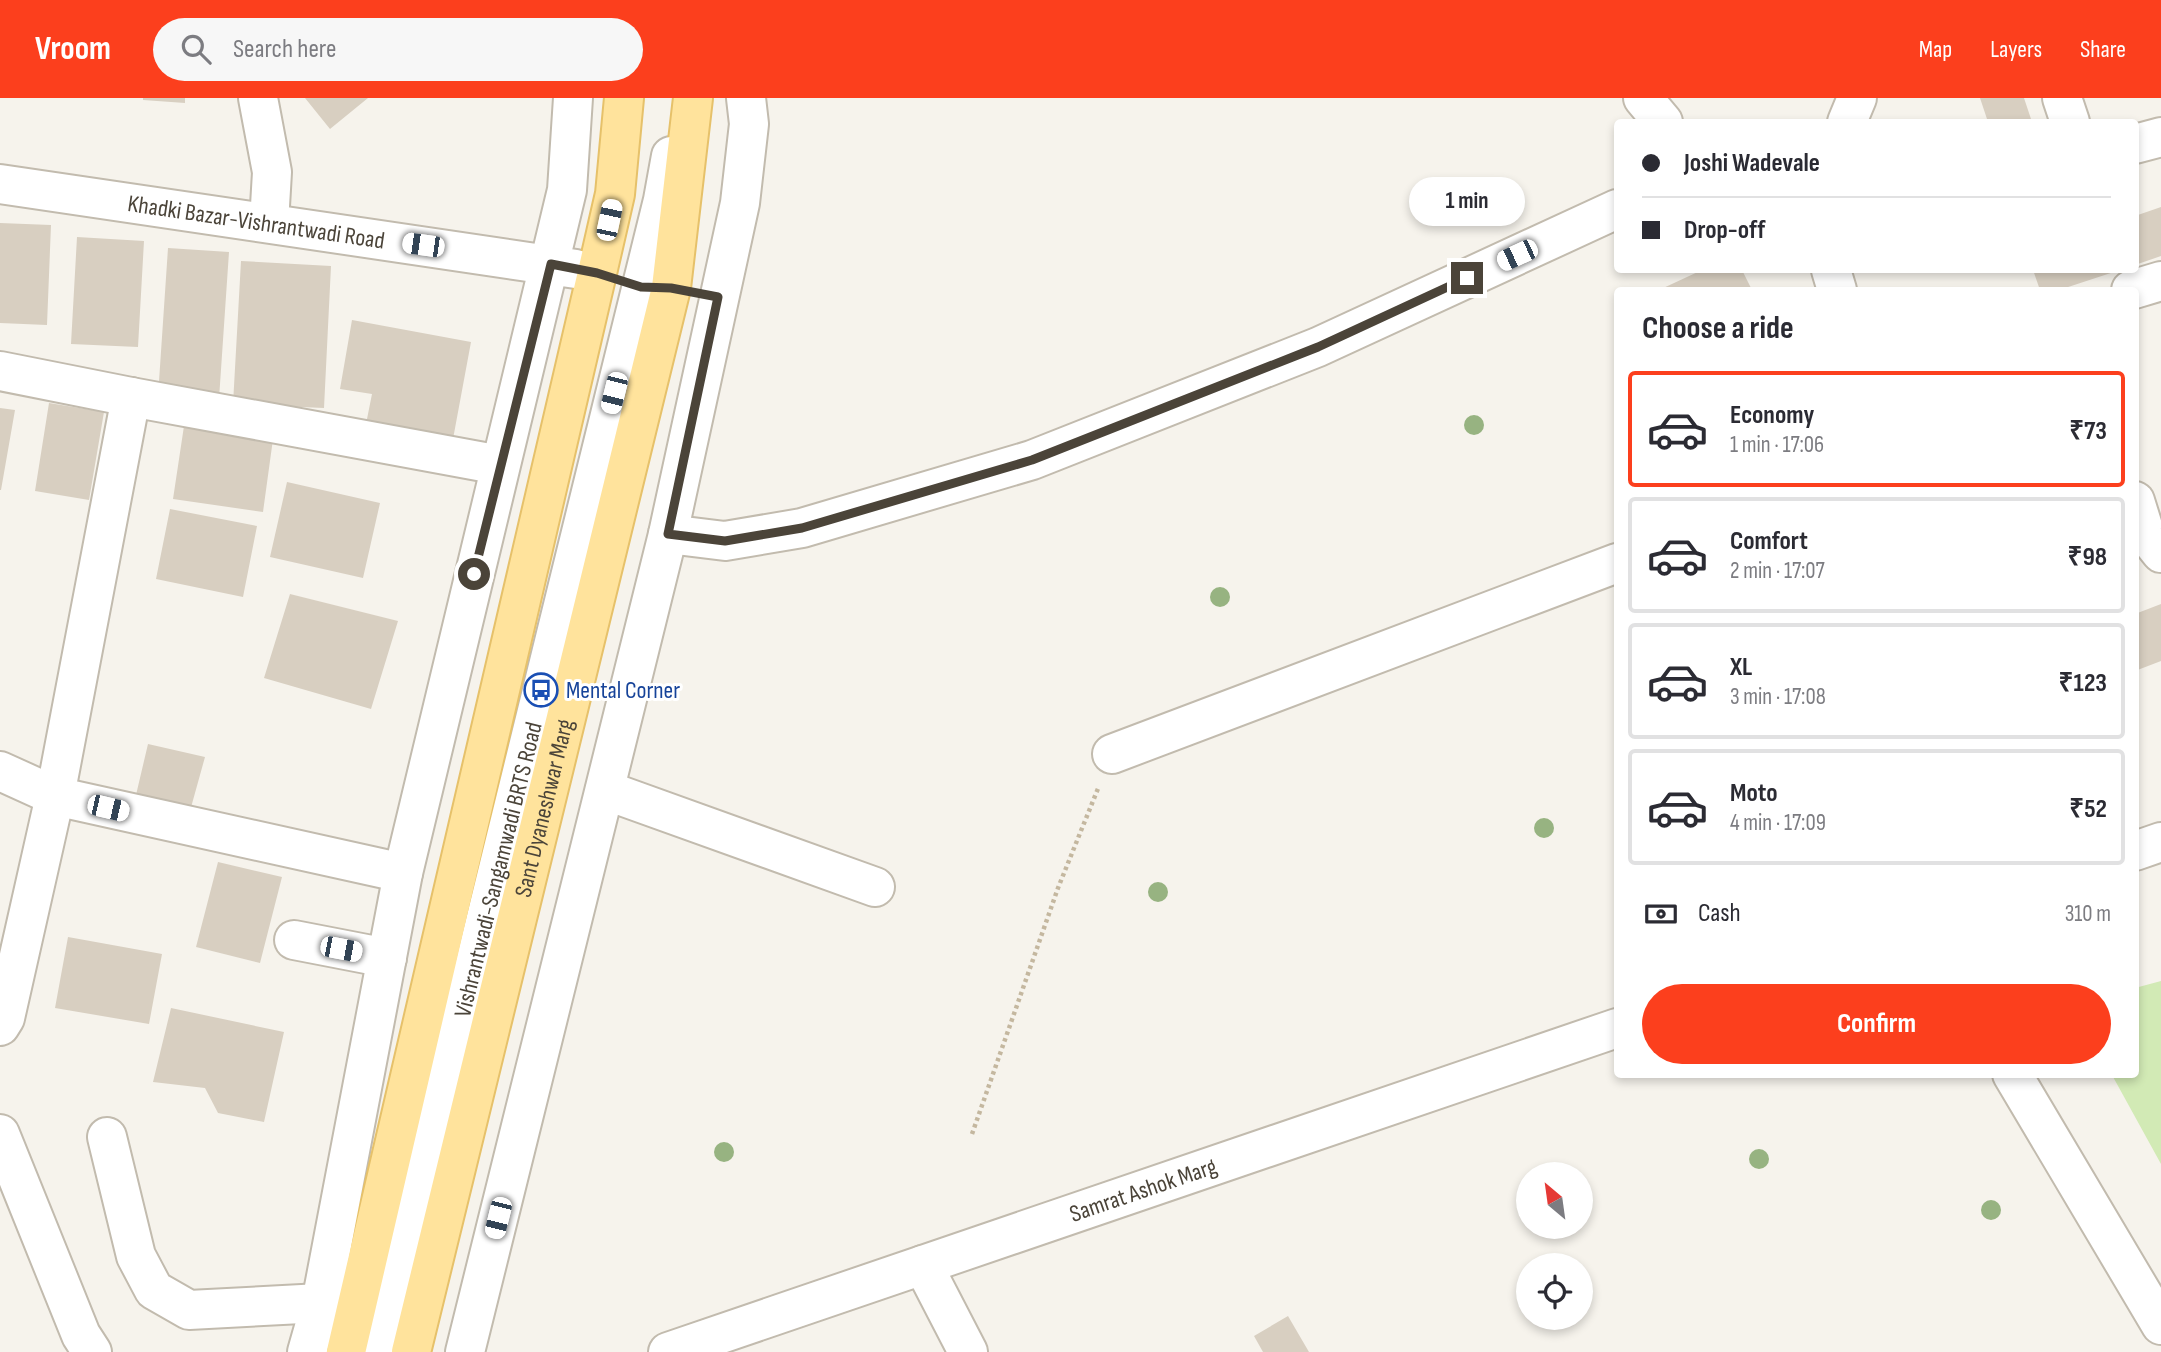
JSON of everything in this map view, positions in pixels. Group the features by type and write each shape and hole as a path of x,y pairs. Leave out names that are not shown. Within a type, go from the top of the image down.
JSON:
{"main road":[{"path":"346,1352 615,194 624,98"},
{"name":"Sant Dyaneshwar Marg","path":"411,1352 656,288 693,98"}],"street":[{"path":"258,98 272,172 269,223"},
{"path":"307,1352 321,1303 403,873 567,190 573,98"},
{"name":"Vishrantwadi-Sangamwadi BRTS Road","path":"379,1352 656,288 663,200 676,124 677,98"},
{"path":"464,1352 668,534 740,203 749,124 746,98"},
{"path":"1643,98 1660,119"},
{"path":"1848,119 1857,98"},
{"path":"2062,98 2069,119"},
{"path":"2139,143 2161,137"},
{"name":"Khadki Bazar-Vishrantwadi Road","path":"0,184 551,264 656,288 718,297"},
{"path":"0,211 59,216 64,193"},
{"path":"668,534 725,541 802,528 1032,460 1318,347 1614,210"},
{"path":"2139,288 2161,281"},
{"path":"0,371 500,465"},
{"path":"0,1026 5,1018 55,796 131,397"},
{"path":"2139,514 2145,533 2161,553"},
{"path":"1112,754 1614,564"},
{"path":"0,771 55,796 403,873"},
{"path":"605,790 875,887"},
{"path":"2139,850 2161,842"},
{"path":"295,940 387,958"},
{"name":"Samrat Ashok Marg","path":"668,1352 1614,1029"},
{"path":"2014,1078 2161,1325"},
{"path":"0,1134 81,1335 92,1352"},
{"path":"107,1137 136,1256 154,1290 189,1310 321,1303"},
{"path":"923,1265 968,1352"}],"path":[{"path":"972,1134 1058,888 1112,754"}],"green space":[{"path":"2161,981 2161,1164 2114,1078 2139,1078 2139,987"}],"building":[{"path":"185,98 185,103 143,100"},
{"path":"305,98 368,98 330,129"},
{"path":"1980,98 2024,98 2031,119 1987,119"},
{"path":"2161,207 2161,256 2139,264 2139,215"},
{"path":"0,223 51,225 47,325 0,323"},
{"path":"77,237 144,241 138,347 71,344"},
{"path":"168,248 229,252 219,399 158,396"},
{"path":"241,261 331,266 324,408 233,404"},
{"path":"1696,273 1744,273 1750,287 1665,287"},
{"path":"2034,273 2111,273 2068,287 2039,287"},
{"path":"352,320 471,342 453,439 366,424 372,394 340,389"},
{"path":"49,403 104,412 89,500 35,491"},
{"path":"0,408 15,410 1,490 0,490"},
{"path":"184,426 273,439 263,512 173,499"},
{"path":"287,482 380,503 363,578 270,557"},
{"path":"170,509 257,526 243,597 156,579"},
{"path":"290,594 398,621 371,709 264,678"},
{"path":"2161,604 2161,661 2139,669 2139,612"},
{"path":"148,744 205,757 190,811 136,795"},
{"path":"218,862 282,877 260,963 196,947"},
{"path":"68,937 162,954 149,1024 55,1008"},
{"path":"171,1008 284,1032 264,1122 218,1113 205,1088 153,1082"},
{"path":"1288,1316 1309,1352 1263,1352 1254,1336"}],"place":[{"name":"Mental Corner","path":"541,690"}],"route":[{"path":"474,574 551,264 597,273 641,287 671,288 718,297 668,534 725,541 802,528 1032,460 1318,347 1467,278"}]}
